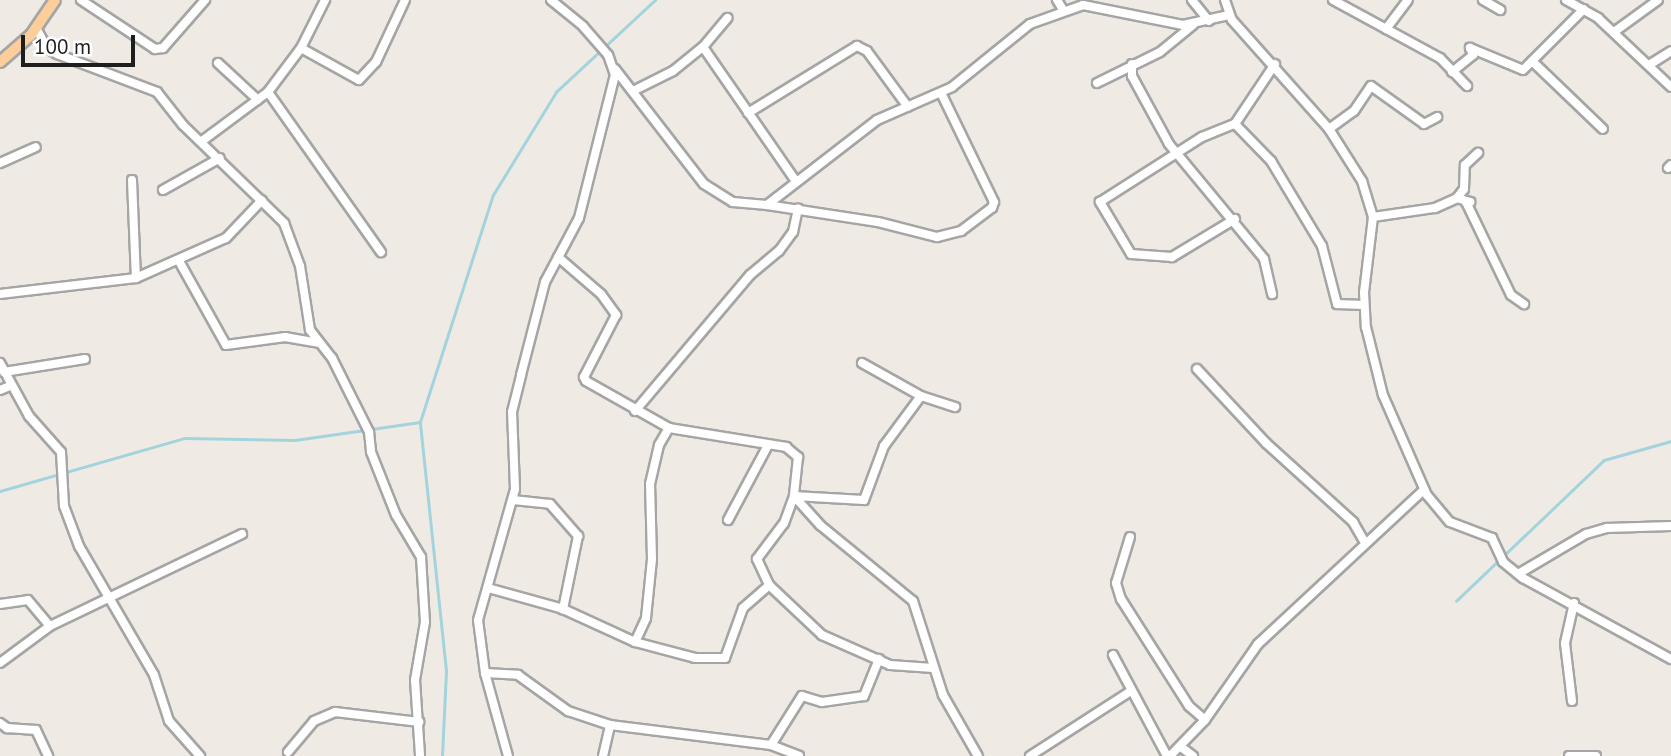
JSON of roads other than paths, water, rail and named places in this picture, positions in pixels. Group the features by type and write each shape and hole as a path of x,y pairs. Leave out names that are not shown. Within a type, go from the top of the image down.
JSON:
{"main road":[{"path":"1,59 40,24 55,0"}],"street":[{"path":"80,0 155,49 163,48 201,2"},
{"path":"202,141 268,92 301,48 325,0"},
{"path":"301,48 359,80 376,62 405,0"},
{"path":"551,0 606,52 614,68 704,184 733,202 878,222 937,237 961,231 992,208 994,202 941,93"},
{"path":"1057,0 1064,10"},
{"path":"1192,0 1209,21"},
{"path":"1225,0 1229,15 1275,64 1329,129 1362,181 1373,216 1364,305 1383,395 1424,490 1450,522 1492,538 1501,557 1518,574 1671,659"},
{"path":"1333,0 1440,58 1467,86"},
{"path":"1386,29 1408,0"},
{"path":"1483,0 1500,10"},
{"path":"1566,0 1584,9 1614,32 1671,87"},
{"path":"1614,32 1658,0"},
{"path":"767,205 795,180 877,120 941,93 1019,31 1064,10 1096,4 1192,25 1229,15"},
{"path":"1452,72 1473,55 1470,48 1516,71 1532,61 1584,9"},
{"path":"634,91 673,71 704,47 727,18"},
{"path":"40,24 47,48 57,54 94,71 151,88 284,223 300,266 306,318 318,343 332,358 369,432 371,452 396,515 421,557 425,622 415,667 421,756"},
{"path":"1097,83 1160,52 1192,25"},
{"path":"748,113 857,46 867,51 908,107"},
{"path":"704,47 795,180"},
{"path":"1648,65 1671,51"},
{"path":"1532,61 1603,129"},
{"path":"218,63 258,100"},
{"path":"1132,64 1132,76 1176,153 1235,219 1264,259 1272,294"},
{"path":"1235,219 1172,257 1128,252 1101,199 1119,186 1142,179 1176,153 1235,124 1275,64"},
{"path":"508,756 485,673 478,620 513,500 512,412 542,293 579,218 595,165 614,68"},
{"path":"1329,129 1354,111 1371,86 1424,124 1437,117"},
{"path":"268,92 382,252"},
{"path":"1235,124 1270,161 1322,246 1336,304 1364,305"},
{"path":"0,163 36,147"},
{"path":"1373,216 1435,208 1457,198 1464,189 1465,164 1478,153"},
{"path":"163,190 220,158"},
{"path":"132,180 136,278"},
{"path":"1457,198 1470,202 1466,202 1511,295 1524,304"},
{"path":"0,294 136,278 226,238 262,200"},
{"path":"635,411 750,275 779,251 793,232 799,209"},
{"path":"558,257 601,294 616,315 584,377 586,382 669,428 786,447 798,457 794,496 773,542 757,559 769,585 822,635 898,666 933,668"},
{"path":"179,261 226,345 285,337 318,343"},
{"path":"85,359 2,368 10,386 37,428 61,452 67,519 108,598 154,675 169,720 200,756"},
{"path":"862,363 920,397 955,407"},
{"path":"1197,369 1266,443 1353,522 1365,544"},
{"path":"0,390 10,386"},
{"path":"794,496 864,500 884,446 920,397"},
{"path":"635,642 646,618 652,559 650,484 669,428"},
{"path":"728,520 768,445"},
{"path":"1113,655 1169,756 1181,747 1205,720 1258,645 1424,490"},
{"path":"794,496 820,525 913,601 933,668 950,711 978,756"},
{"path":"513,500 550,504 579,536 563,609"},
{"path":"1518,574 1586,534 1607,528 1671,526"},
{"path":"0,663 50,626 242,534"},
{"path":"1130,537 1116,583 1121,599 1189,706 1205,720"},
{"path":"488,588 563,609 635,642 695,658 725,658 743,608 769,585"},
{"path":"0,604 28,600 50,626"},
{"path":"1572,701 1566,643 1574,603"},
{"path":"771,745 802,696 822,702 864,696 879,659"},
{"path":"485,673 517,675 568,711 610,725 771,745 788,754 799,756"},
{"path":"1030,756 1131,691"},
{"path":"288,752 314,721 335,712 419,722"},
{"path":"0,723 7,728 36,730 48,756"},
{"path":"603,756 610,725"},
{"path":"1181,747 1193,756"},
{"path":"1569,756 1596,756"}],"waterway":[{"path":"442,756 446,671 420,422 493,195 556,92 655,0"},
{"path":"0,491 185,438 295,440 420,422"},
{"path":"1456,601 1604,460 1671,441"}]}
